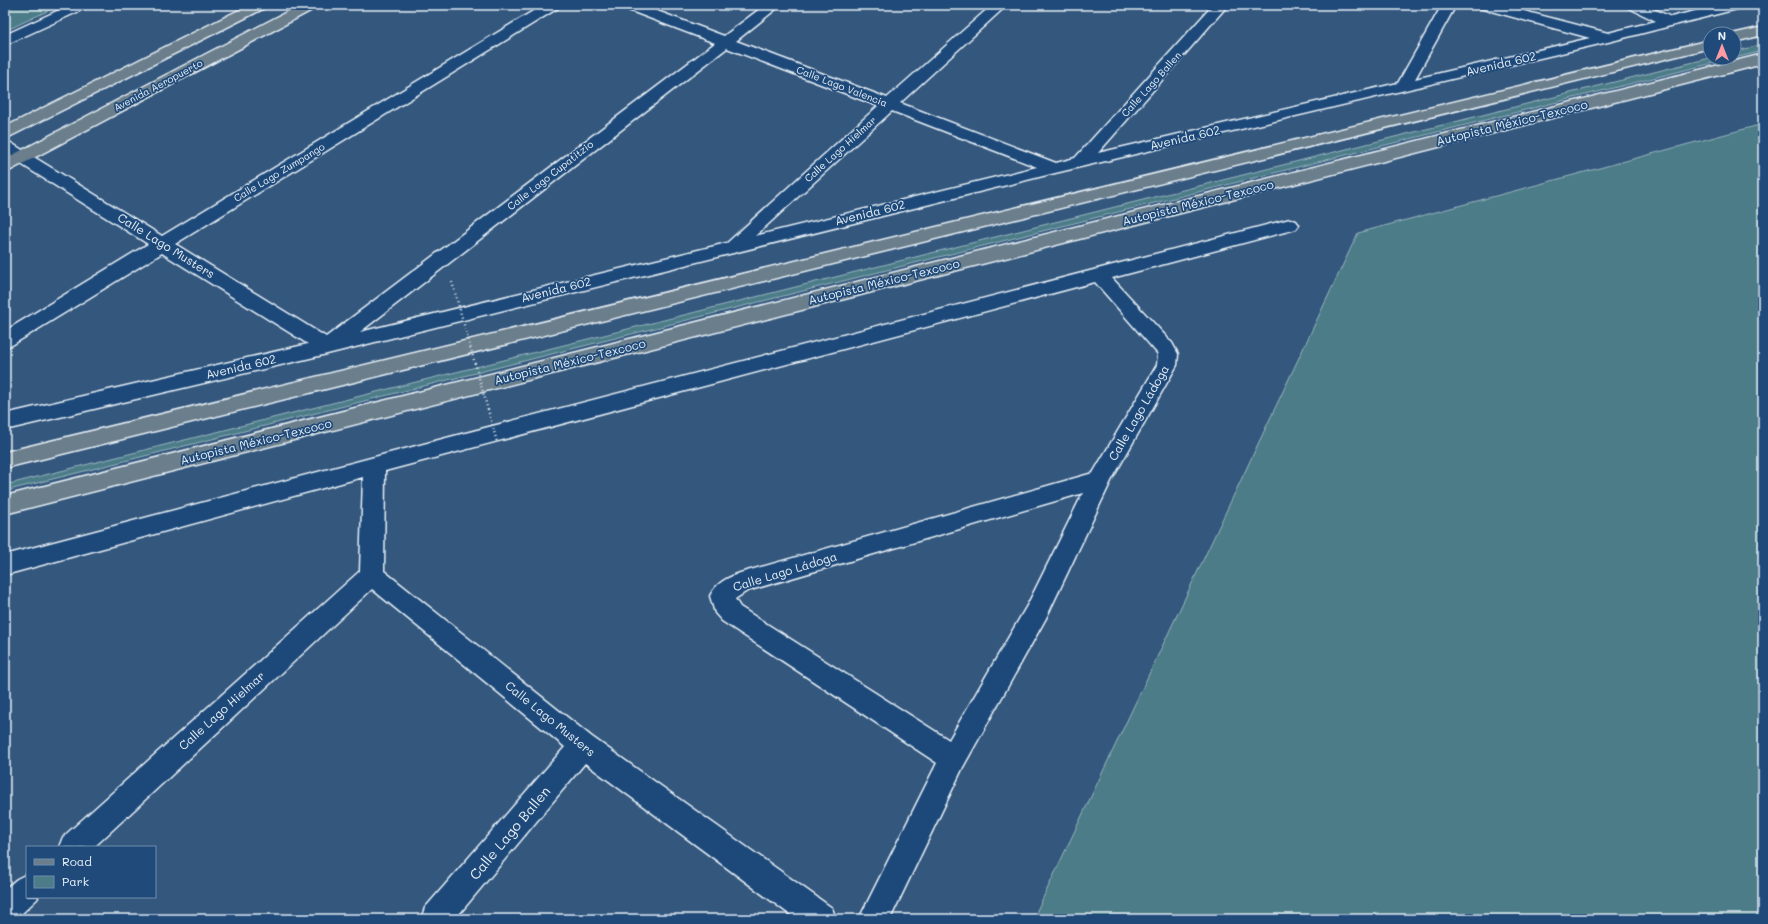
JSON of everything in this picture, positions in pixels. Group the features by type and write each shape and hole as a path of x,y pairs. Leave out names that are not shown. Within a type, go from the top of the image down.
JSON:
{"main road":[{"path":"5,133 260,5"},
{"name":"Avenida Aeropuerto","path":"5,166 312,5"},
{"path":"1742,36 1763,31"},
{"path":"5,460 1702,46"},
{"name":"Autopista México-Texcoco","path":"5,506 1763,59"}],"street":[{"path":"5,41 81,5"},
{"name":"Calle Lago Zumpango","path":"5,340 553,5"},
{"name":"Calle Lago Valencia","path":"628,5 1055,168"},
{"name":"Calle Lago Cupatitzio","path":"327,347 774,5"},
{"name":"Calle Lago Hielmar","path":"734,246 1000,5"},
{"name":"Calle Lago Ballen","path":"1081,162 1221,5"},
{"path":"1403,87 1449,5"},
{"path":"1485,5 1608,38"},
{"path":"1634,5 1669,22"},
{"name":"Avenida 602","path":"5,422 327,347 1055,168 1608,38 1736,5"},
{"name":"Calle Lago Musters","path":"5,147 327,347"},
{"path":"5,565 1290,225"},
{"name":"Calle Lago Ládoga","path":"874,919 953,758 1038,611 1101,479 1167,365 1169,359 1165,348 1099,275"},
{"path":"372,575 374,467"},
{"name":"Calle Lago Ládoga","path":"953,758 731,614 724,606 722,596 729,589 740,583 1101,479"},
{"name":"Calle Lago Musters","path":"372,575 583,746 821,919"},
{"name":"Calle Lago Hielmar","path":"74,846 372,575"},
{"name":"Calle Lago Ballen","path":"436,919 583,746"},
{"path":"5,909 26,890"}],"path":[{"path":"452,282 497,442"}],"green space":[{"path":"5,5 60,5 5,31"},
{"path":"1763,44 1763,51 1742,56 1742,50"},
{"path":"1702,60 1702,66 5,491 5,485"},
{"path":"1763,124 1763,919 1033,919 1358,233"}]}
